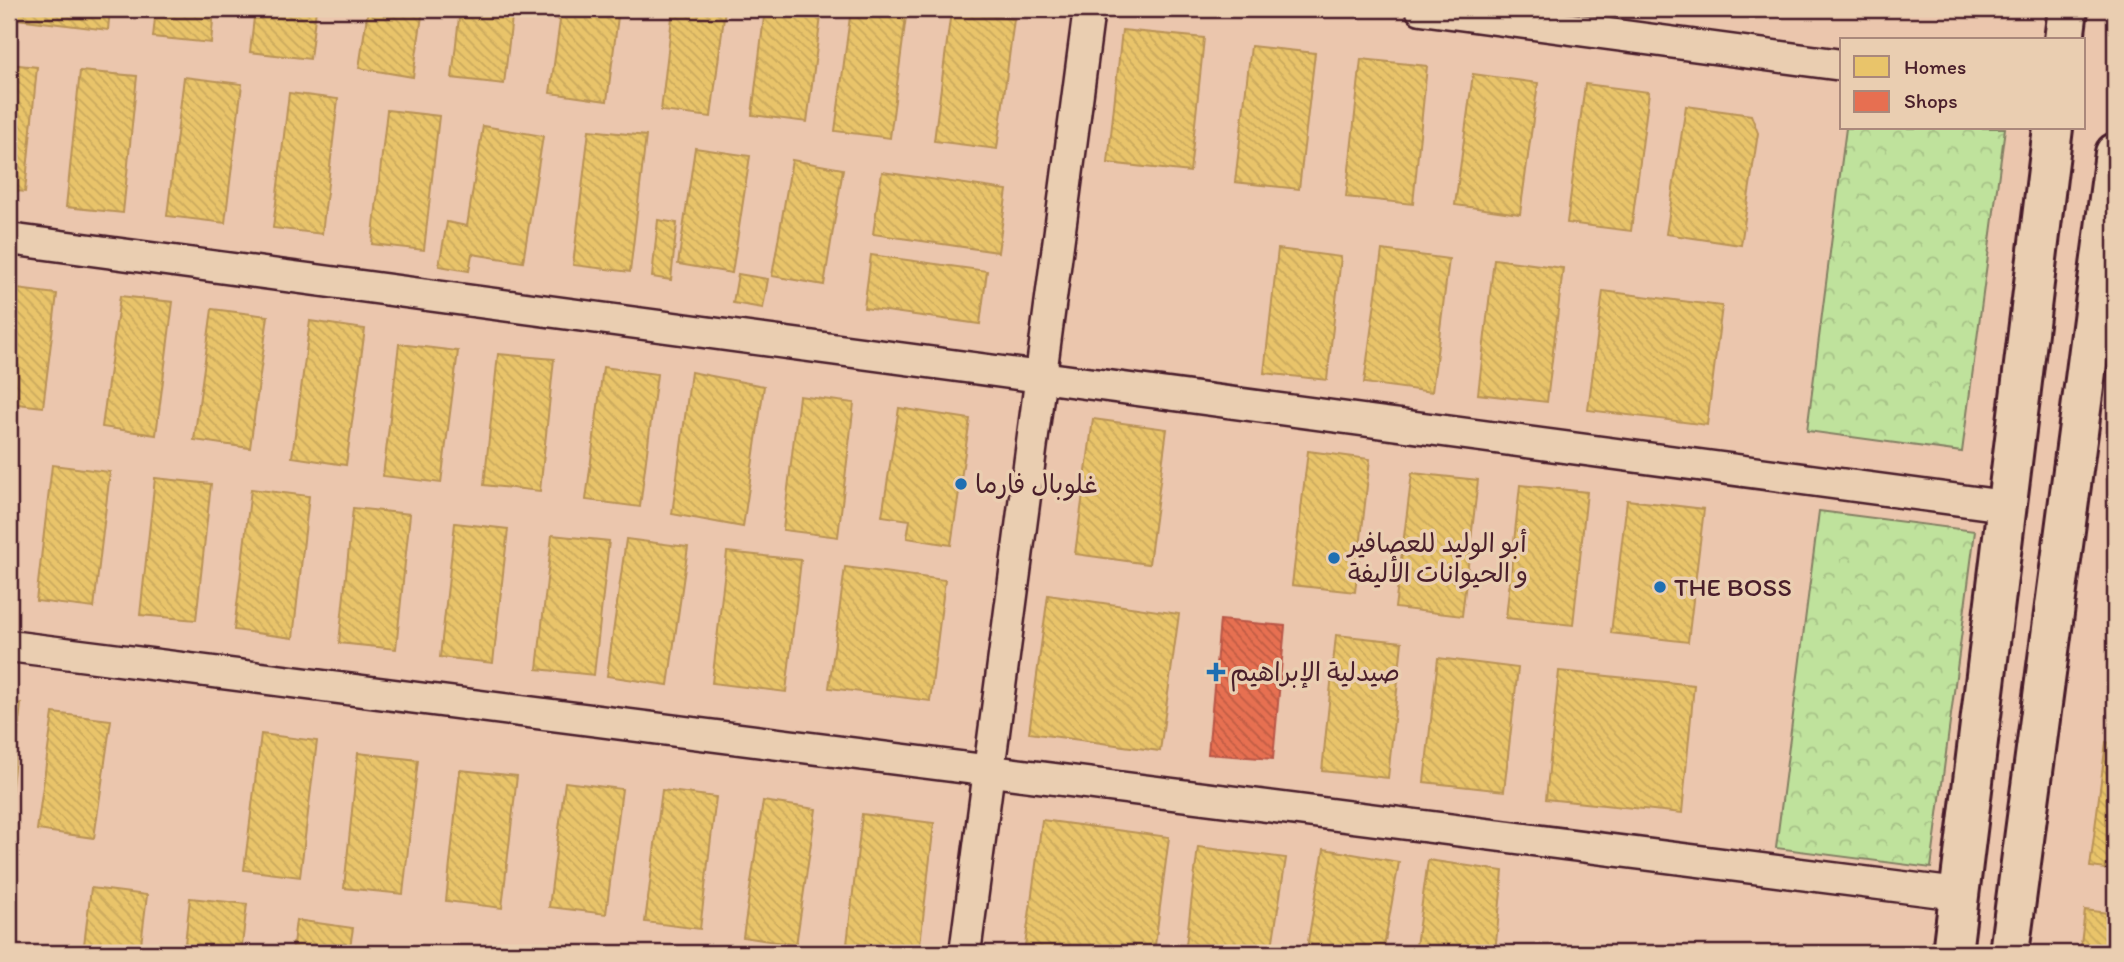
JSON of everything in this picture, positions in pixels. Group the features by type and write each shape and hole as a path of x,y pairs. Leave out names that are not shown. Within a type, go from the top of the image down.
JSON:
{"street":[{"path":"965,953 1089,9"},
{"path":"1421,9 1840,65"},
{"path":"2064,38 2068,9"},
{"path":"1952,953 2053,130"},
{"path":"2010,953 2107,285 2115,153"},
{"path":"9,239 2005,506"},
{"path":"9,646 1958,894"}],"green space":[{"path":"1846,130 2005,130 1962,452 1807,431"},
{"path":"1819,511 1975,531 1931,868 1776,848"}],"building: Homes":[{"path":"9,9 110,9 108,30 9,18"},
{"path":"156,9 214,9 211,43 153,37"},
{"path":"255,9 316,9 310,59 250,52"},
{"path":"368,9 423,9 413,77 359,68"},
{"path":"460,9 513,9 504,84 452,78"},
{"path":"547,9 619,9 607,101 550,93 560,21"},
{"path":"673,9 725,9 711,117 661,111"},
{"path":"765,9 822,9 807,122 752,115"},
{"path":"851,9 907,9 890,138 835,131"},
{"path":"951,11 1014,19 997,149 934,141"},
{"path":"1122,30 1204,38 1190,172 1108,163"},
{"path":"1251,46 1315,53 1299,189 1235,182"},
{"path":"1361,59 1427,66 1413,204 1346,197"},
{"path":"9,64 37,67 25,192 9,190"},
{"path":"80,71 137,76 123,213 66,207"},
{"path":"1473,74 1538,83 1520,214 1455,205"},
{"path":"184,77 242,84 225,223 167,216"},
{"path":"1585,84 1649,92 1631,231 1567,223"},
{"path":"289,93 338,99 322,234 273,228"},
{"path":"1686,106 1751,115 1758,133 1741,245 1666,234"},
{"path":"387,110 439,116 424,250 372,244"},
{"path":"483,126 543,136 523,262 472,254 469,271 439,266 447,222 467,226"},
{"path":"589,130 646,136 630,272 573,265"},
{"path":"695,148 750,156 732,273 678,264"},
{"path":"792,160 843,169 824,285 772,276"},
{"path":"882,172 1007,190 998,252 873,234"},
{"path":"658,220 677,223 671,280 652,277"},
{"path":"1278,249 1341,257 1327,380 1264,373"},
{"path":"1382,250 1449,259 1432,392 1364,383"},
{"path":"871,255 987,271 980,324 864,308"},
{"path":"1494,259 1563,268 1547,402 1478,394"},
{"path":"738,274 768,279 763,308 733,303"},
{"path":"9,288 57,294 43,407 9,403"},
{"path":"1603,291 1722,306 1707,425 1588,410"},
{"path":"120,296 173,302 156,435 102,427"},
{"path":"212,309 268,316 250,448 194,440"},
{"path":"310,321 365,329 346,465 292,457"},
{"path":"399,344 458,351 441,483 383,476"},
{"path":"498,354 554,359 540,491 484,485"},
{"path":"603,367 657,374 640,507 586,500"},
{"path":"691,372 764,386 743,527 672,514"},
{"path":"799,396 854,403 838,537 783,530"},
{"path":"899,408 970,419 951,545 907,538 910,520 882,516"},
{"path":"1093,419 1167,429 1149,564 1075,554"},
{"path":"1308,451 1370,459 1355,592 1292,585"},
{"path":"52,465 110,472 94,608 36,601"},
{"path":"1412,473 1478,480 1462,616 1395,608"},
{"path":"155,478 211,484 196,620 140,615"},
{"path":"1520,485 1587,492 1573,625 1506,618"},
{"path":"251,489 309,496 293,638 234,630"},
{"path":"1627,500 1704,509 1688,642 1611,633"},
{"path":"353,508 410,514 396,649 339,643"},
{"path":"455,523 508,529 493,663 440,657"},
{"path":"552,535 609,541 594,675 537,669"},
{"path":"626,539 688,547 668,685 607,676"},
{"path":"727,552 801,560 786,692 712,683"},
{"path":"845,567 945,580 930,701 829,688"},
{"path":"1048,595 1179,614 1160,751 1029,733"},
{"path":"1336,635 1402,642 1388,778 1322,771"},
{"path":"1438,658 1518,668 1504,791 1424,782"},
{"path":"1559,671 1694,685 1682,813 1546,799"},
{"path":"9,703 21,704 9,813"},
{"path":"53,713 111,720 94,838 37,830"},
{"path":"261,734 317,741 300,877 244,870"},
{"path":"2106,742 2115,744 2115,870 2090,867"},
{"path":"358,753 418,760 403,894 344,888"},
{"path":"460,770 517,776 502,908 446,901"},
{"path":"565,782 622,789 606,914 549,907"},
{"path":"662,790 716,797 700,929 645,922"},
{"path":"763,801 816,809 796,945 743,937"},
{"path":"862,814 934,823 919,953 846,953"},
{"path":"1042,820 1169,837 1154,953 1024,953"},
{"path":"1198,847 1286,858 1271,953 1185,953"},
{"path":"1324,849 1399,862 1383,953 1306,953"},
{"path":"1428,860 1503,871 1495,953 1415,953"},
{"path":"91,888 147,895 140,953 83,953"},
{"path":"190,898 247,904 241,953 184,953"},
{"path":"2085,910 2115,914 2115,953 2080,953"},
{"path":"296,920 353,928 349,953 292,953"},
{"path":"496,946 553,953 496,953"}],"building: Shops":[{"path":"1220,620 1285,626 1273,759 1208,754"}],"place":[{"name":"غلوبال فارما","path":"961,484"},
{"name":"أبو الوليد للعصافير و الحيوانات الأليفة","path":"1334,558"},
{"name":"THE BOSS","path":"1660,587"},
{"name":"صيدلية الإبراهيم","path":"1216,672"}]}
